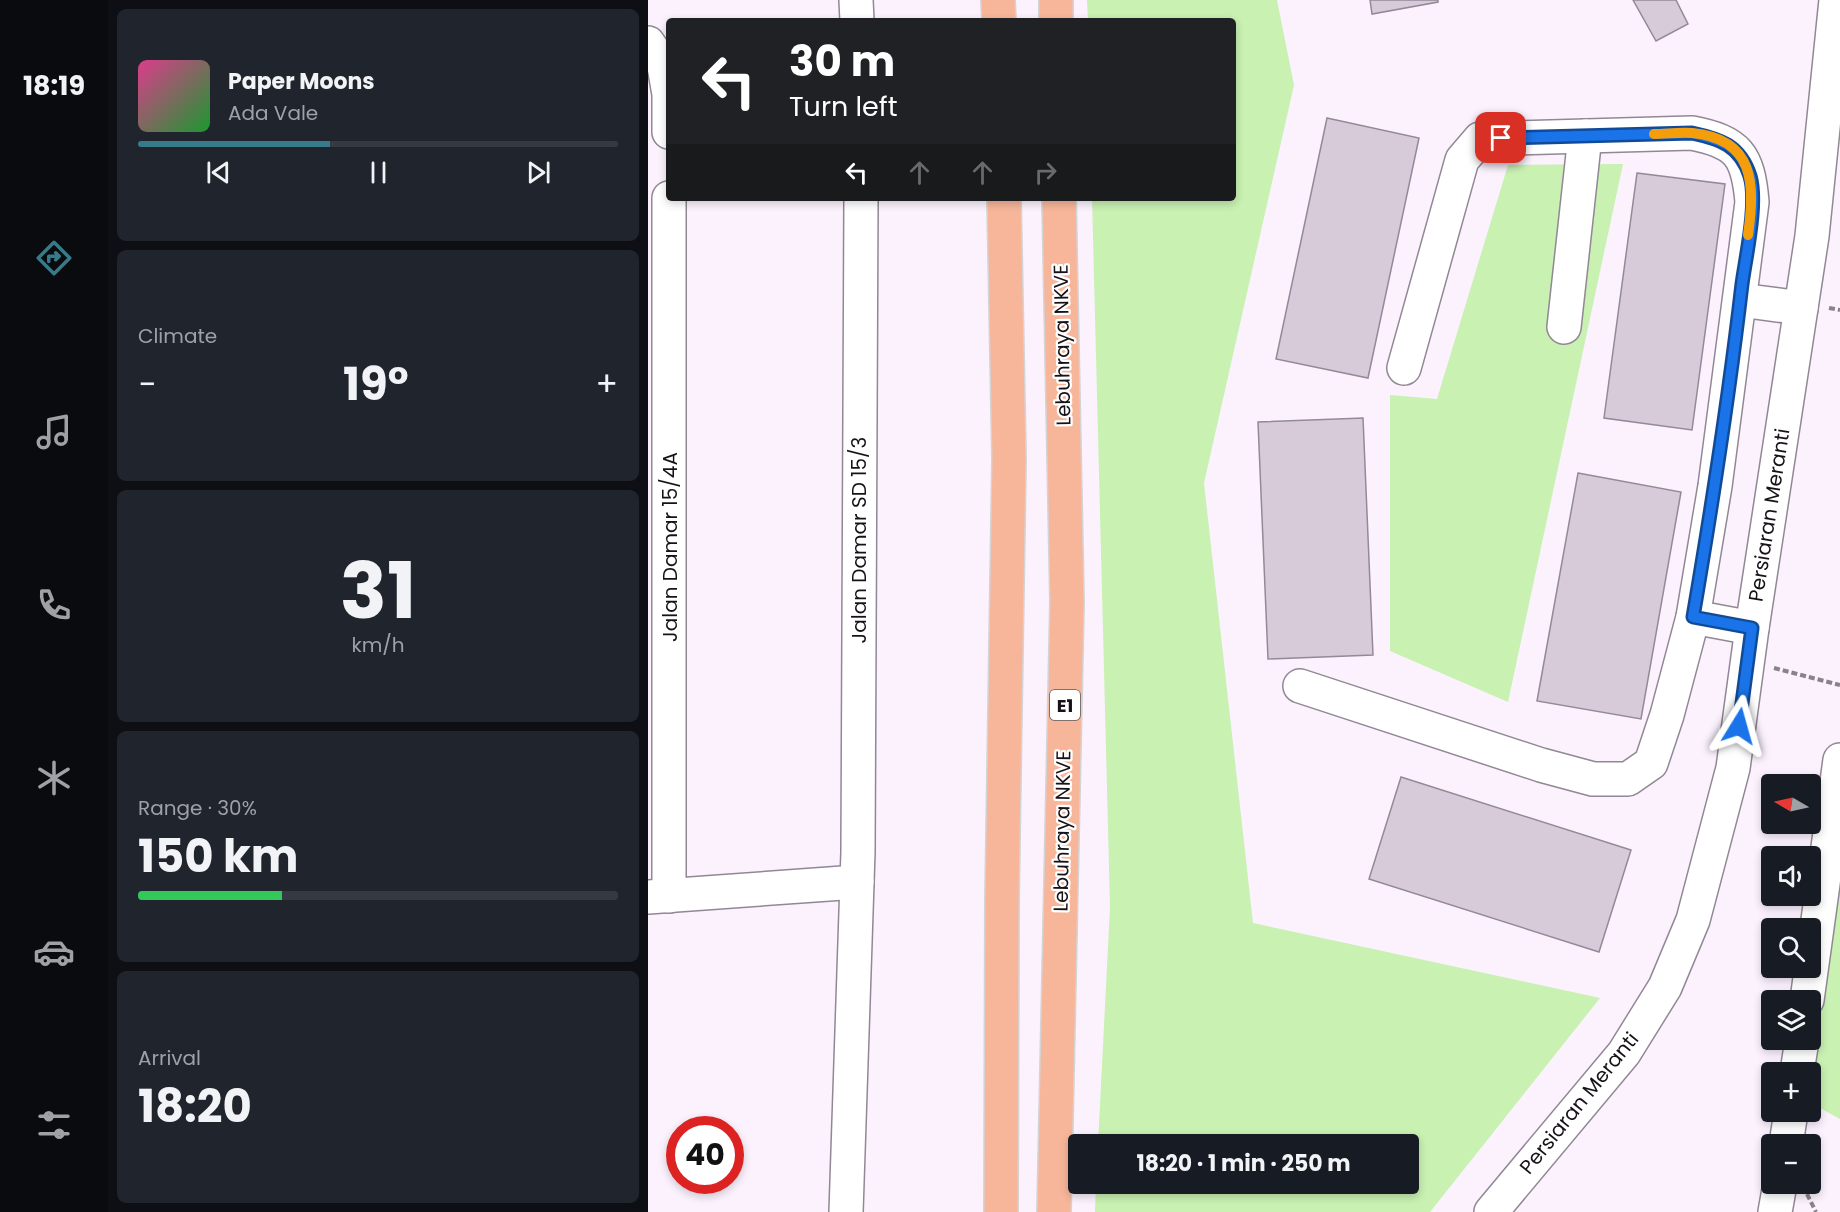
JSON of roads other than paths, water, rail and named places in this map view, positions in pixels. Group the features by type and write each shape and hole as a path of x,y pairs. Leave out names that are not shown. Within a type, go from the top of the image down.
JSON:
{"highway":[{"path":"998,0 999,18"},
{"path":"1056,0 1056,18"},
{"path":"1001,1212 1002,900 1009,459 1004,201"},
{"name":"Lebuhraya NKVE","path":"1054,1212 1067,602 1059,201"}],"street":[{"path":"856,0 857,18"},
{"name":"Persiaran Meranti","path":"1491,1212 1624,1053 1665,987 1693,920 1733,768 1812,236 1836,0"},
{"path":"648,43 664,66 666,77"},
{"path":"1300,686 1541,765 1593,779 1628,779 1651,764 1667,715 1693,617 1715,486 1752,202 1750,177 1743,160 1730,145 1715,138 1692,133 1480,139 1462,160 1404,368"},
{"path":"1564,327 1585,136"},
{"name":"Jalan Damar 15/4A","path":"659,896 669,201"},
{"name":"Jalan Damar SD 15/3","path":"846,1212 858,841 861,201"},
{"path":"1740,300 1801,308"},
{"path":"1693,617 1752,628"},
{"path":"1808,990 1840,760"},
{"path":"659,896 857,882"},
{"path":"1776,1212 1789,1194"}]}
